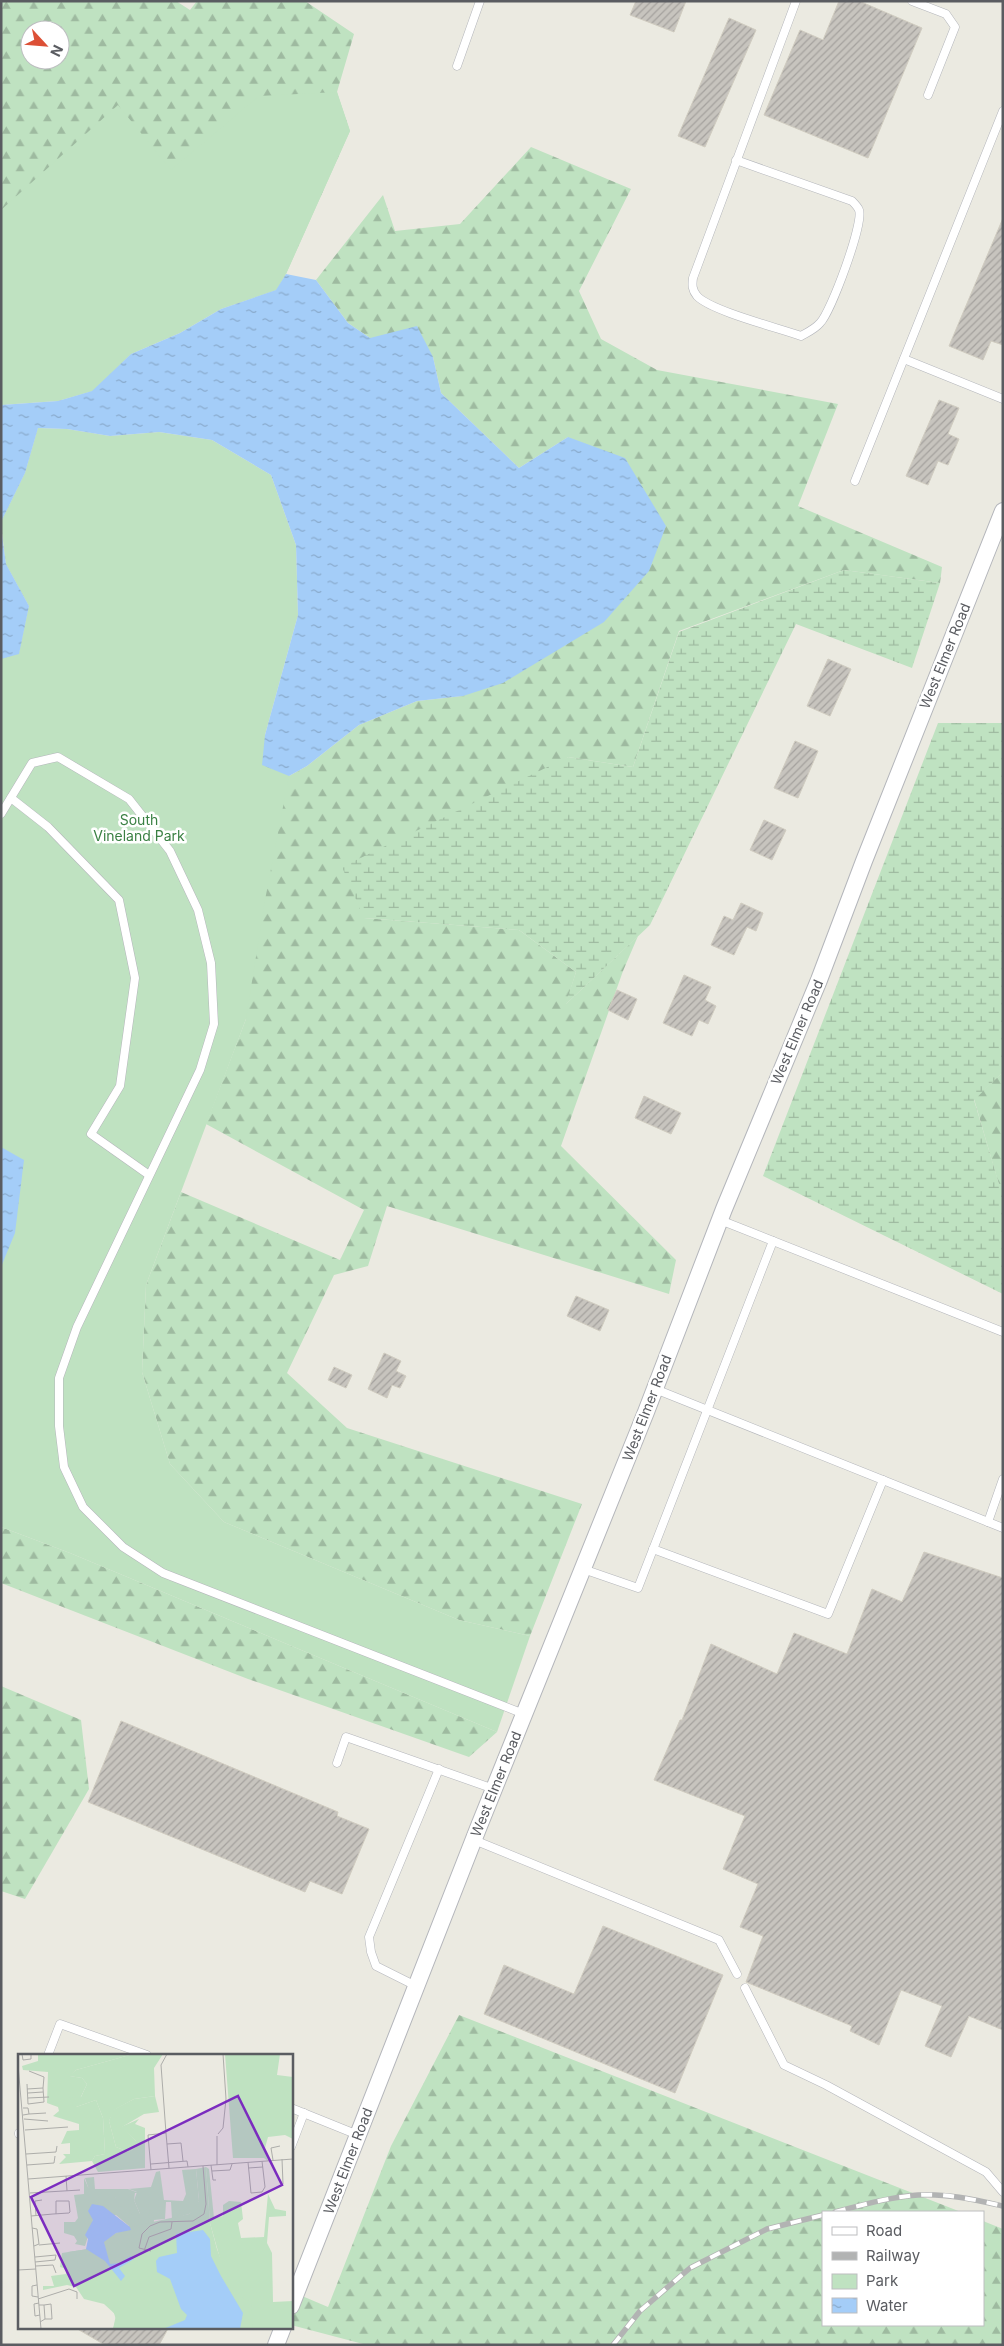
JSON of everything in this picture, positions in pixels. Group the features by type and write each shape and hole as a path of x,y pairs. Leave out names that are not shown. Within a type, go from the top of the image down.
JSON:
{"street":[{"name":"West Elmer Road","path":"292,2302 300,2274 358,2134 655,1389 720,1220 819,980 864,861 1003,512"},
{"path":"276,2345 283,2328"}],"lane":[{"path":"457,66 480,1"},
{"path":"736,160 852,201 859,210 860,225 832,304 822,322 801,336 715,307 698,297 692,288 693,278 736,160 796,1"},
{"path":"912,1 946,14 955,27 928,95"},
{"path":"855,481 1003,111"},
{"path":"904,359 1003,399"},
{"path":"1,814 32,763 58,757 129,799 170,851 198,910 211,963 214,1024 200,1070 77,1327 59,1378 59,1426 64,1467 83,1507 123,1547 163,1573 524,1714"},
{"path":"11,798 48,827 119,900 135,978 120,1086 91,1134 149,1175"},
{"path":"720,1220 1003,1332"},
{"path":"583,1569 638,1588 773,1241"},
{"path":"655,1389 1003,1528"},
{"path":"988,1522 1003,1479"},
{"path":"653,1550 828,1614 883,1480"},
{"path":"337,1763 346,1737 494,1789"},
{"path":"416,1986 376,1966 369,1938 439,1770"},
{"path":"474,1840 719,1940 737,1974"},
{"path":"745,1988 784,2065 826,2085 986,2172 1003,2192"},
{"path":"48,2054 60,2024 144,2054"},
{"path":"292,2108 358,2134"},
{"path":"292,2144 304,2113"}],"green space":[{"path":"1,1 176,1 190,10 197,1 305,1 354,34 337,92 350,131 286,274 131,354 93,391 1,405"},
{"path":"337,92 350,131 286,274 277,290 221,309 180,333 131,354 93,391 58,401 1,405 1,210 118,105 171,170 259,96"},
{"path":"531,147 631,189 579,291 601,339 657,370 838,404 798,506 942,567 940,583 844,570 679,631 633,767 568,757 364,918 519,930 576,972 566,1004 638,936 623,971 561,1146 676,1260 669,1294 387,1206 368,1266 334,1275 287,1373 347,1428 582,1504 530,1636 459,1620 224,1522 170,1464 142,1372 146,1285 181,1192 340,1260 364,1210 206,1124 246,1019 1,659 19,653 29,606 6,564 1,522 25,473 38,428 265,735 289,776 307,766 359,725 417,701 463,696 568,437 519,468 441,393 433,357 370,338 348,323 316,280 383,195 395,231 460,224"},
{"name":"South Vineland Park","path":"38,428 67,429 110,436 159,432 212,440 271,475 296,545 298,615 265,735 262,765 289,776 265,900 246,1019 146,1285 142,1372 170,1464 224,1522 459,1620 530,1636 497,1732 70,1553 1,1527 1,659 19,653 29,606 6,564 1,522 25,473"},
{"path":"844,570 940,583 912,668 796,624 650,925 565,1005 576,972 519,930 364,918 342,867 568,757 633,767 679,632"},
{"path":"938,723 1003,723 1003,1072 974,1100 999,1184 1003,1186 1003,1294 763,1176"},
{"path":"1003,1072 1003,1186 999,1185 974,1099"},
{"path":"1,1527 70,1553 497,1732 469,1757 248,1679 1,1583"},
{"path":"1,1686 81,1720 89,1789 25,1899 1,1891"},
{"path":"459,2015 958,2211 822,2211 822,2326 984,2326 984,2221 1003,2229 1003,2345 367,2345 292,2325 292,2301 295,2293 328,2307 391,2146"}],"water":[{"path":"286,274 316,280 348,323 370,338 417,326 433,357 441,393 519,468 568,437 625,458 666,526 649,571 604,622 503,683 463,696 417,701 359,725 307,766 289,776 262,765 265,735 298,615 296,545 271,475 212,440 159,432 110,436 67,429 38,428 25,473 1,522 1,405 58,401 92,391 131,354 180,333 221,309 276,290"},
{"path":"1,528 6,564 29,606 19,654 1,659"},
{"path":"1,1147 24,1160 15,1233 1,1267"}],"building":[{"path":"636,1 686,1 674,32 630,15"},
{"path":"839,1 859,1 922,28 868,158 764,115 800,30 823,40"},
{"path":"729,18 756,30 705,147 678,136"},
{"path":"1003,218 1003,345 991,341 983,360 949,346"},
{"path":"939,400 959,408 948,434 959,439 948,465 938,461 928,485 906,476"},
{"path":"828,659 851,669 830,716 807,706"},
{"path":"795,741 818,751 798,798 774,788"},
{"path":"764,820 786,830 772,860 750,850"},
{"path":"741,903 763,913 756,931 747,927 734,955 711,945 724,916 733,920"},
{"path":"684,975 711,987 705,1000 716,1006 708,1024 699,1020 692,1036 663,1023"},
{"path":"617,990 637,999 628,1020 608,1010"},
{"path":"644,1096 681,1113 671,1134 635,1118"},
{"path":"576,1296 609,1310 600,1331 567,1316"},
{"path":"384,1353 401,1361 396,1371 406,1376 400,1388 392,1385 387,1398 368,1389"},
{"path":"334,1367 352,1375 346,1388 328,1380"},
{"path":"924,1552 1003,1578 1003,2030 969,2016 951,2057 925,2046 942,2006 901,1990 879,2045 850,2031 852,2026 746,1982 763,1936 740,1927 758,1884 723,1869 745,1816 654,1780 680,1720 682,1720 711,1644 777,1674 794,1633 847,1654 872,1589 902,1602"},
{"path":"121,1721 338,1812 337,1816 369,1829 342,1894 310,1881 305,1892 88,1802"},
{"path":"603,1926 723,1975 675,2093 484,2014 504,1965 574,1994"},
{"path":"76,2328 168,2328 159,2345 105,2345"}],"railway":[{"path":"839,2211 887,2199 918,2195 950,2196 1003,2206"},
{"path":"613,2345 640,2311 690,2268 767,2229 822,2215"}]}
